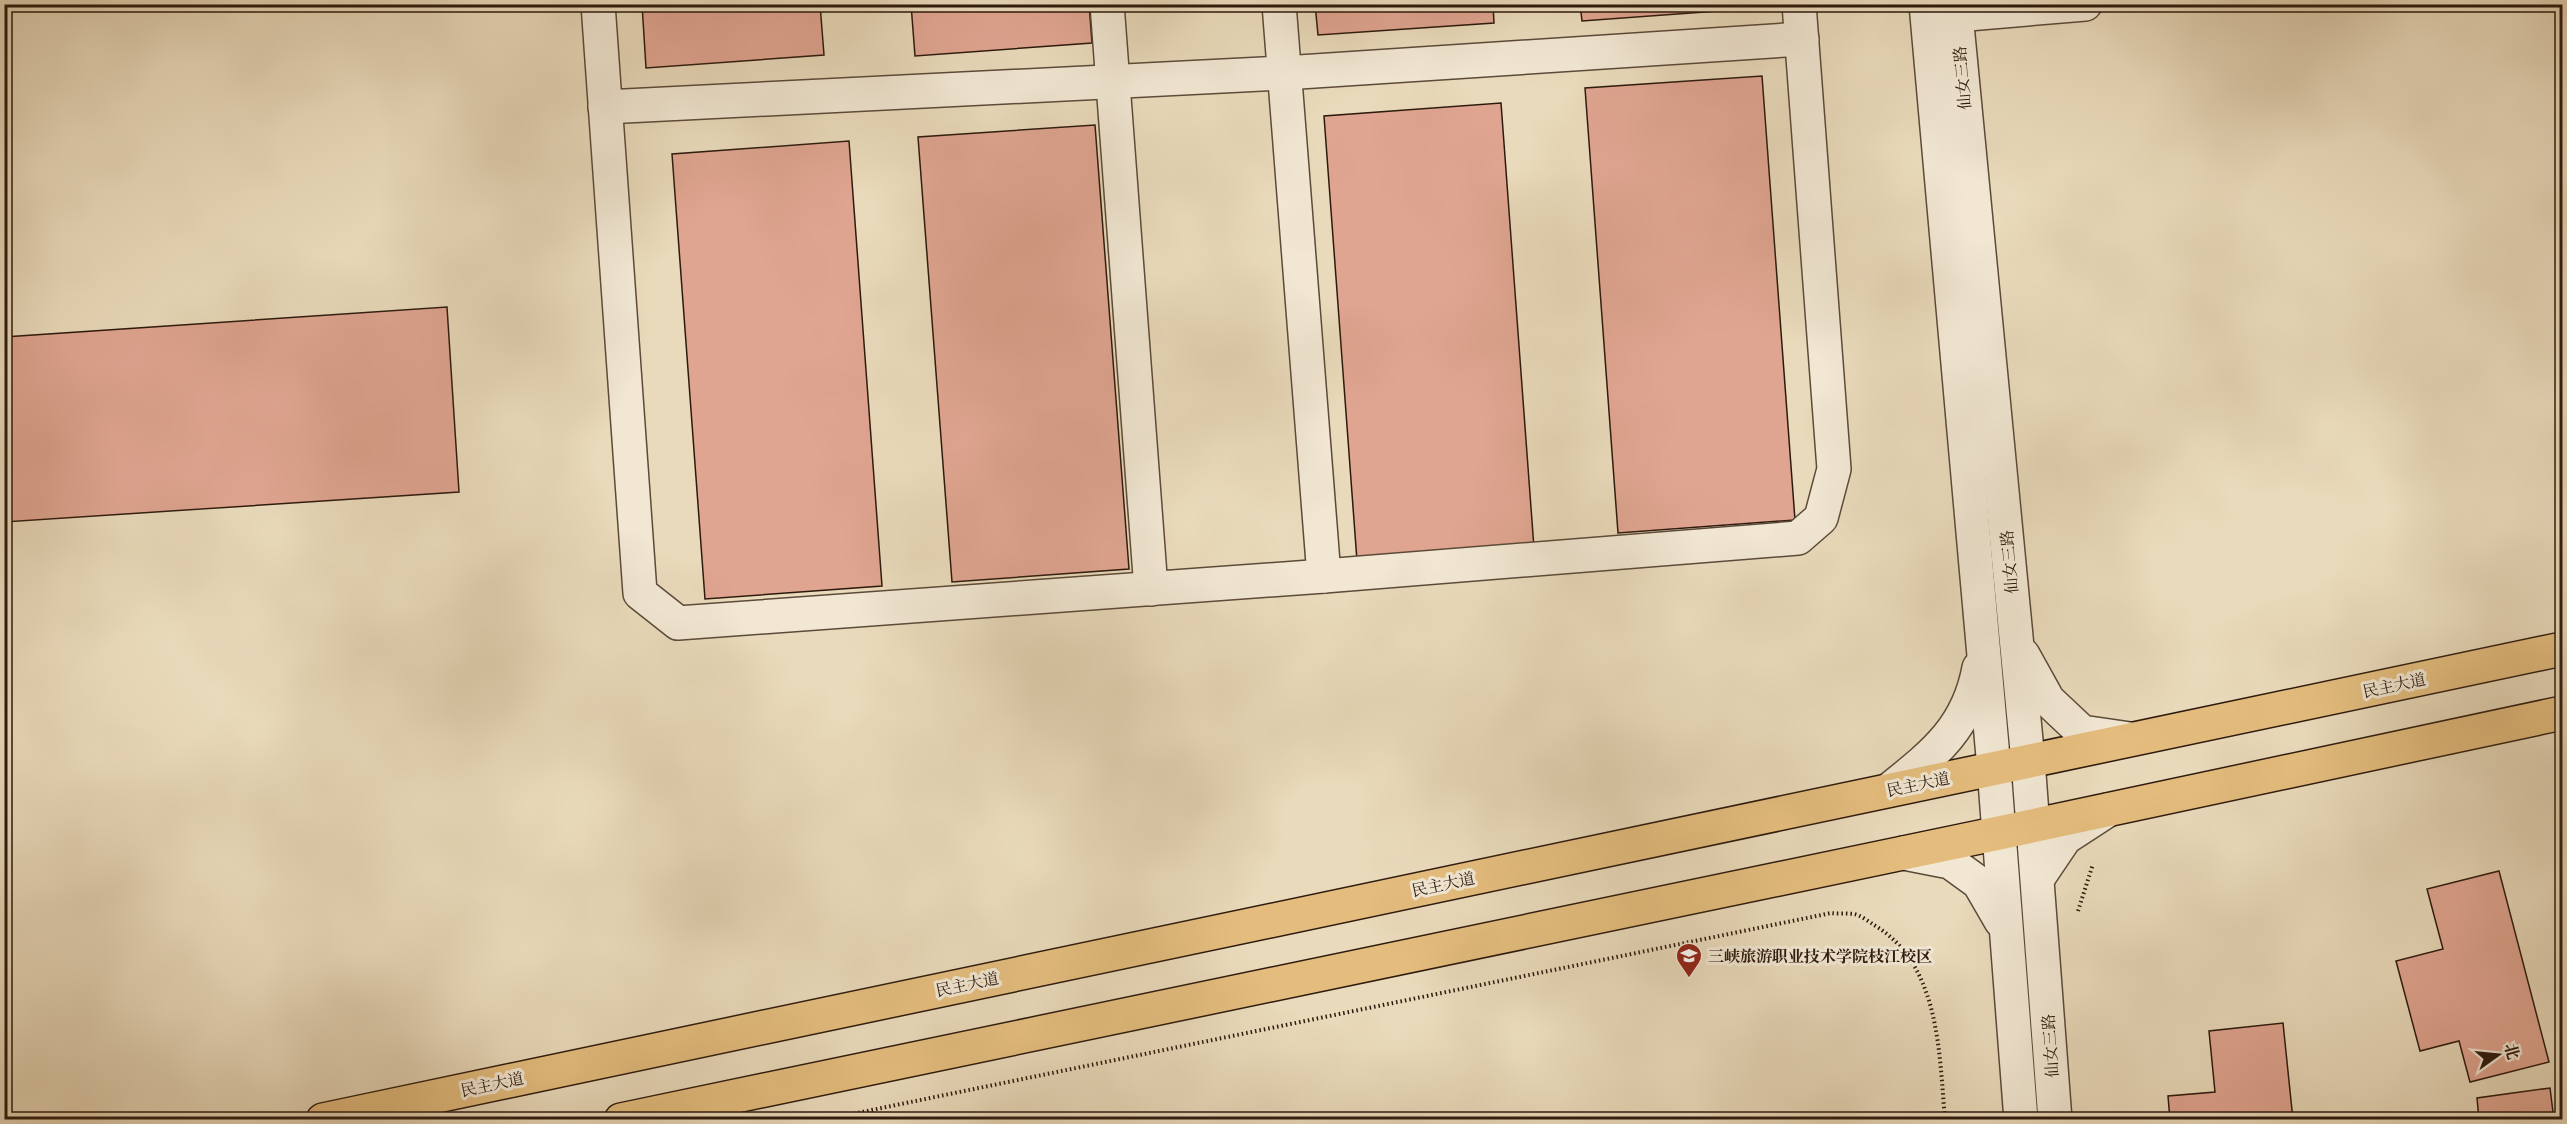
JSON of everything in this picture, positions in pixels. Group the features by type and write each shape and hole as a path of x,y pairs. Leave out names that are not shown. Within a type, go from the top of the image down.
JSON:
{"main road":[{"name":"民主大道","path":"323,1119 2562,649"},
{"path":"621,1119 1999,834 2562,713"}],"street":[{"path":"598,4 640,593 678,623 1324,576 1798,538 1821,518 1834,469 1799,4"},
{"path":"1107,4 1151,589"},
{"path":"1279,4 1324,576"},
{"path":"1926,4 1994,768 2021,1119"},
{"path":"1956,10 2085,4"},
{"name":"仙女三路","path":"1956,10 2034,826 2055,1119"},
{"path":"605,107 1284,73 1802,39"},
{"path":"2016,644 2048,700 2082,732 2132,739"},
{"path":"1889,790 1924,763 1951,735 1975,692 1983,645"},
{"path":"2038,878 2065,838 2108,810"},
{"path":"1904,853 1950,862 1979,883 2007,930"}],"path":[{"path":"2077,914 2095,858"},
{"path":"823,1119 1831,913 1855,914 1886,932 1905,952 1927,991 1938,1038 1945,1119"}],"building":[{"path":"642,4 820,4 824,55 646,68"},
{"path":"911,4 1089,4 1092,43 915,56"},
{"path":"1315,4 1493,4 1494,23 1318,35"},
{"path":"1580,4 1758,4 1759,8 1582,21"},
{"path":"1762,76 1795,520 1618,533 1585,88"},
{"path":"1501,103 1534,548 1357,561 1324,116"},
{"path":"1095,125 1129,569 952,582 918,137"},
{"path":"849,141 882,586 705,599 672,154"},
{"path":"447,307 459,492 4,522 4,337"},
{"path":"2499,871 2549,1062 2470,1082 2459,1041 2420,1051 2396,961 2443,949 2427,889"},
{"path":"2283,1023 2293,1120 2170,1120 2168,1096 2215,1092 2209,1031"},
{"path":"2550,1088 2554,1120 2479,1120 2477,1098"}],"place":[{"name":"三峡旅游职业技术学院枝江校区","path":"1689,979"}]}
